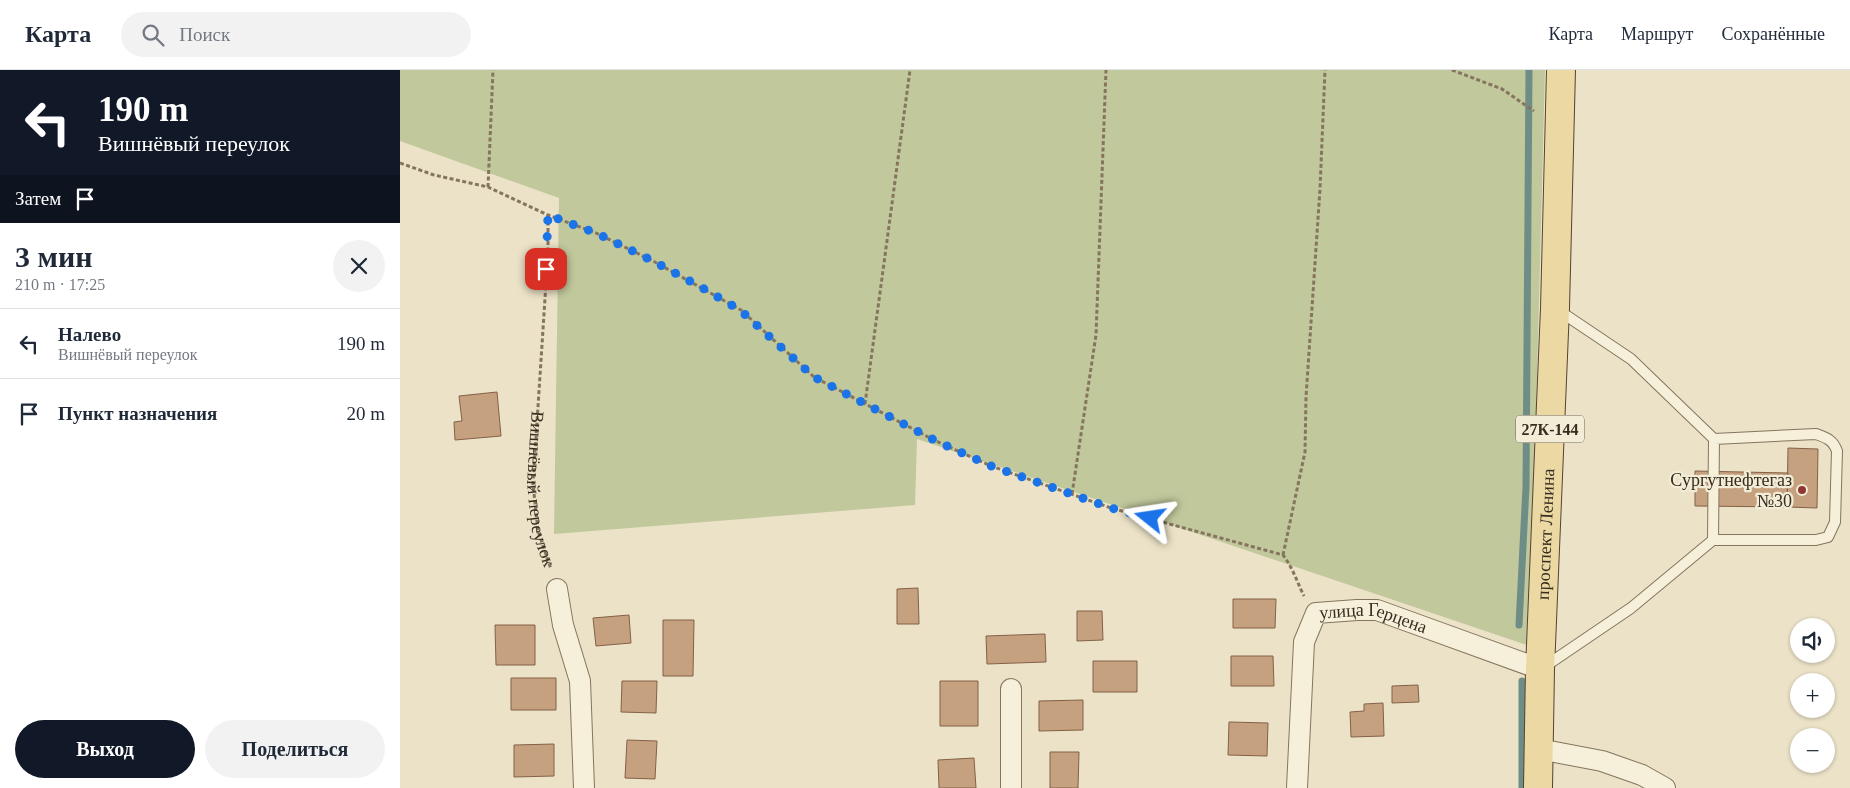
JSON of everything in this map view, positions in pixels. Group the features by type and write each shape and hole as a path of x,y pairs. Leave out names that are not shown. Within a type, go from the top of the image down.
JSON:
{"main road":[{"name":"проспект Ленина","path":"1538,788 1540,669 1555,308 1561,70"}],"street":[{"name":"Вишнёвый переулок","path":"557,589 563,625 580,681 584,788"},
{"name":"улица Герцена","path":"1297,788 1304,642 1316,613 1376,610 1540,669"},
{"path":"1011,689 1011,788"},
{"path":"1539,749 1602,761 1642,774 1664,788"}],"lane":[{"path":"1540,669 1631,608 1713,540 1816,540 1828,537 1835,522 1836,451 1834,443 1828,438 1816,434 1714,439 1631,360 1555,308"},
{"path":"1713,540 1714,439"}],"path":[{"path":"488,187 493,70"},
{"path":"865,404 910,70"},
{"path":"1072,494 1096,335 1106,70"},
{"path":"1283,555 1305,452 1306,397 1326,70"},
{"path":"1452,70 1502,89 1559,128"},
{"path":"400,163 434,175 488,187 548,215 604,237 653,261 740,310 814,377 936,441 991,466 1111,508 1283,555 1292,566 1298,584 1316,613"},
{"name":"Вишнёвый переулок","path":"548,215 548,252 533,484 538,530 557,589"}],"green space":[{"path":"400,70 1545,70 1530,646 917,439 915,505 554,534 559,198 400,141"}],"building":[{"path":"497,392 501,436 455,440 454,422 462,421 459,396"},
{"name":"Сургутнефтегаз №30","path":"1788,448 1818,449 1817,508 1787,507"},
{"path":"1695,471 1788,473 1787,507 1695,506"},
{"path":"918,588 919,624 897,624 897,589"},
{"path":"1233,599 1276,599 1275,628 1233,628"},
{"path":"1077,611 1102,611 1103,640 1077,641"},
{"path":"629,615 631,643 596,646 593,618"},
{"path":"663,620 694,620 693,676 663,676"},
{"path":"495,625 535,625 535,665 496,665"},
{"path":"1045,634 1046,662 987,664 986,636"},
{"path":"1231,656 1273,656 1274,686 1231,686"},
{"path":"1093,661 1137,661 1137,692 1093,692"},
{"path":"511,678 556,678 556,710 511,710"},
{"path":"622,681 657,681 656,713 621,712"},
{"path":"940,681 978,681 978,726 940,726"},
{"path":"1418,685 1419,702 1392,703 1392,686"},
{"path":"1083,700 1083,730 1039,731 1039,701"},
{"path":"1383,703 1384,736 1351,737 1350,712 1364,711 1364,704"},
{"path":"1229,722 1268,723 1267,756 1228,755"},
{"path":"627,740 657,741 655,779 625,778"},
{"path":"554,744 554,776 514,777 514,745"},
{"path":"1050,752 1079,752 1078,788 1050,788"},
{"path":"974,758 976,788 939,788 938,760"}],"waterway":[{"path":"1519,625 1526,487 1529,70"},
{"path":"1522,681 1522,788"}],"place":[{"name":"Сургутнефтегаз №30","path":"1802,490"}],"route":[{"path":"546,269 548,215 596,233 699,286 740,310 814,377 936,441 991,466 1111,508 1150,518"}]}
